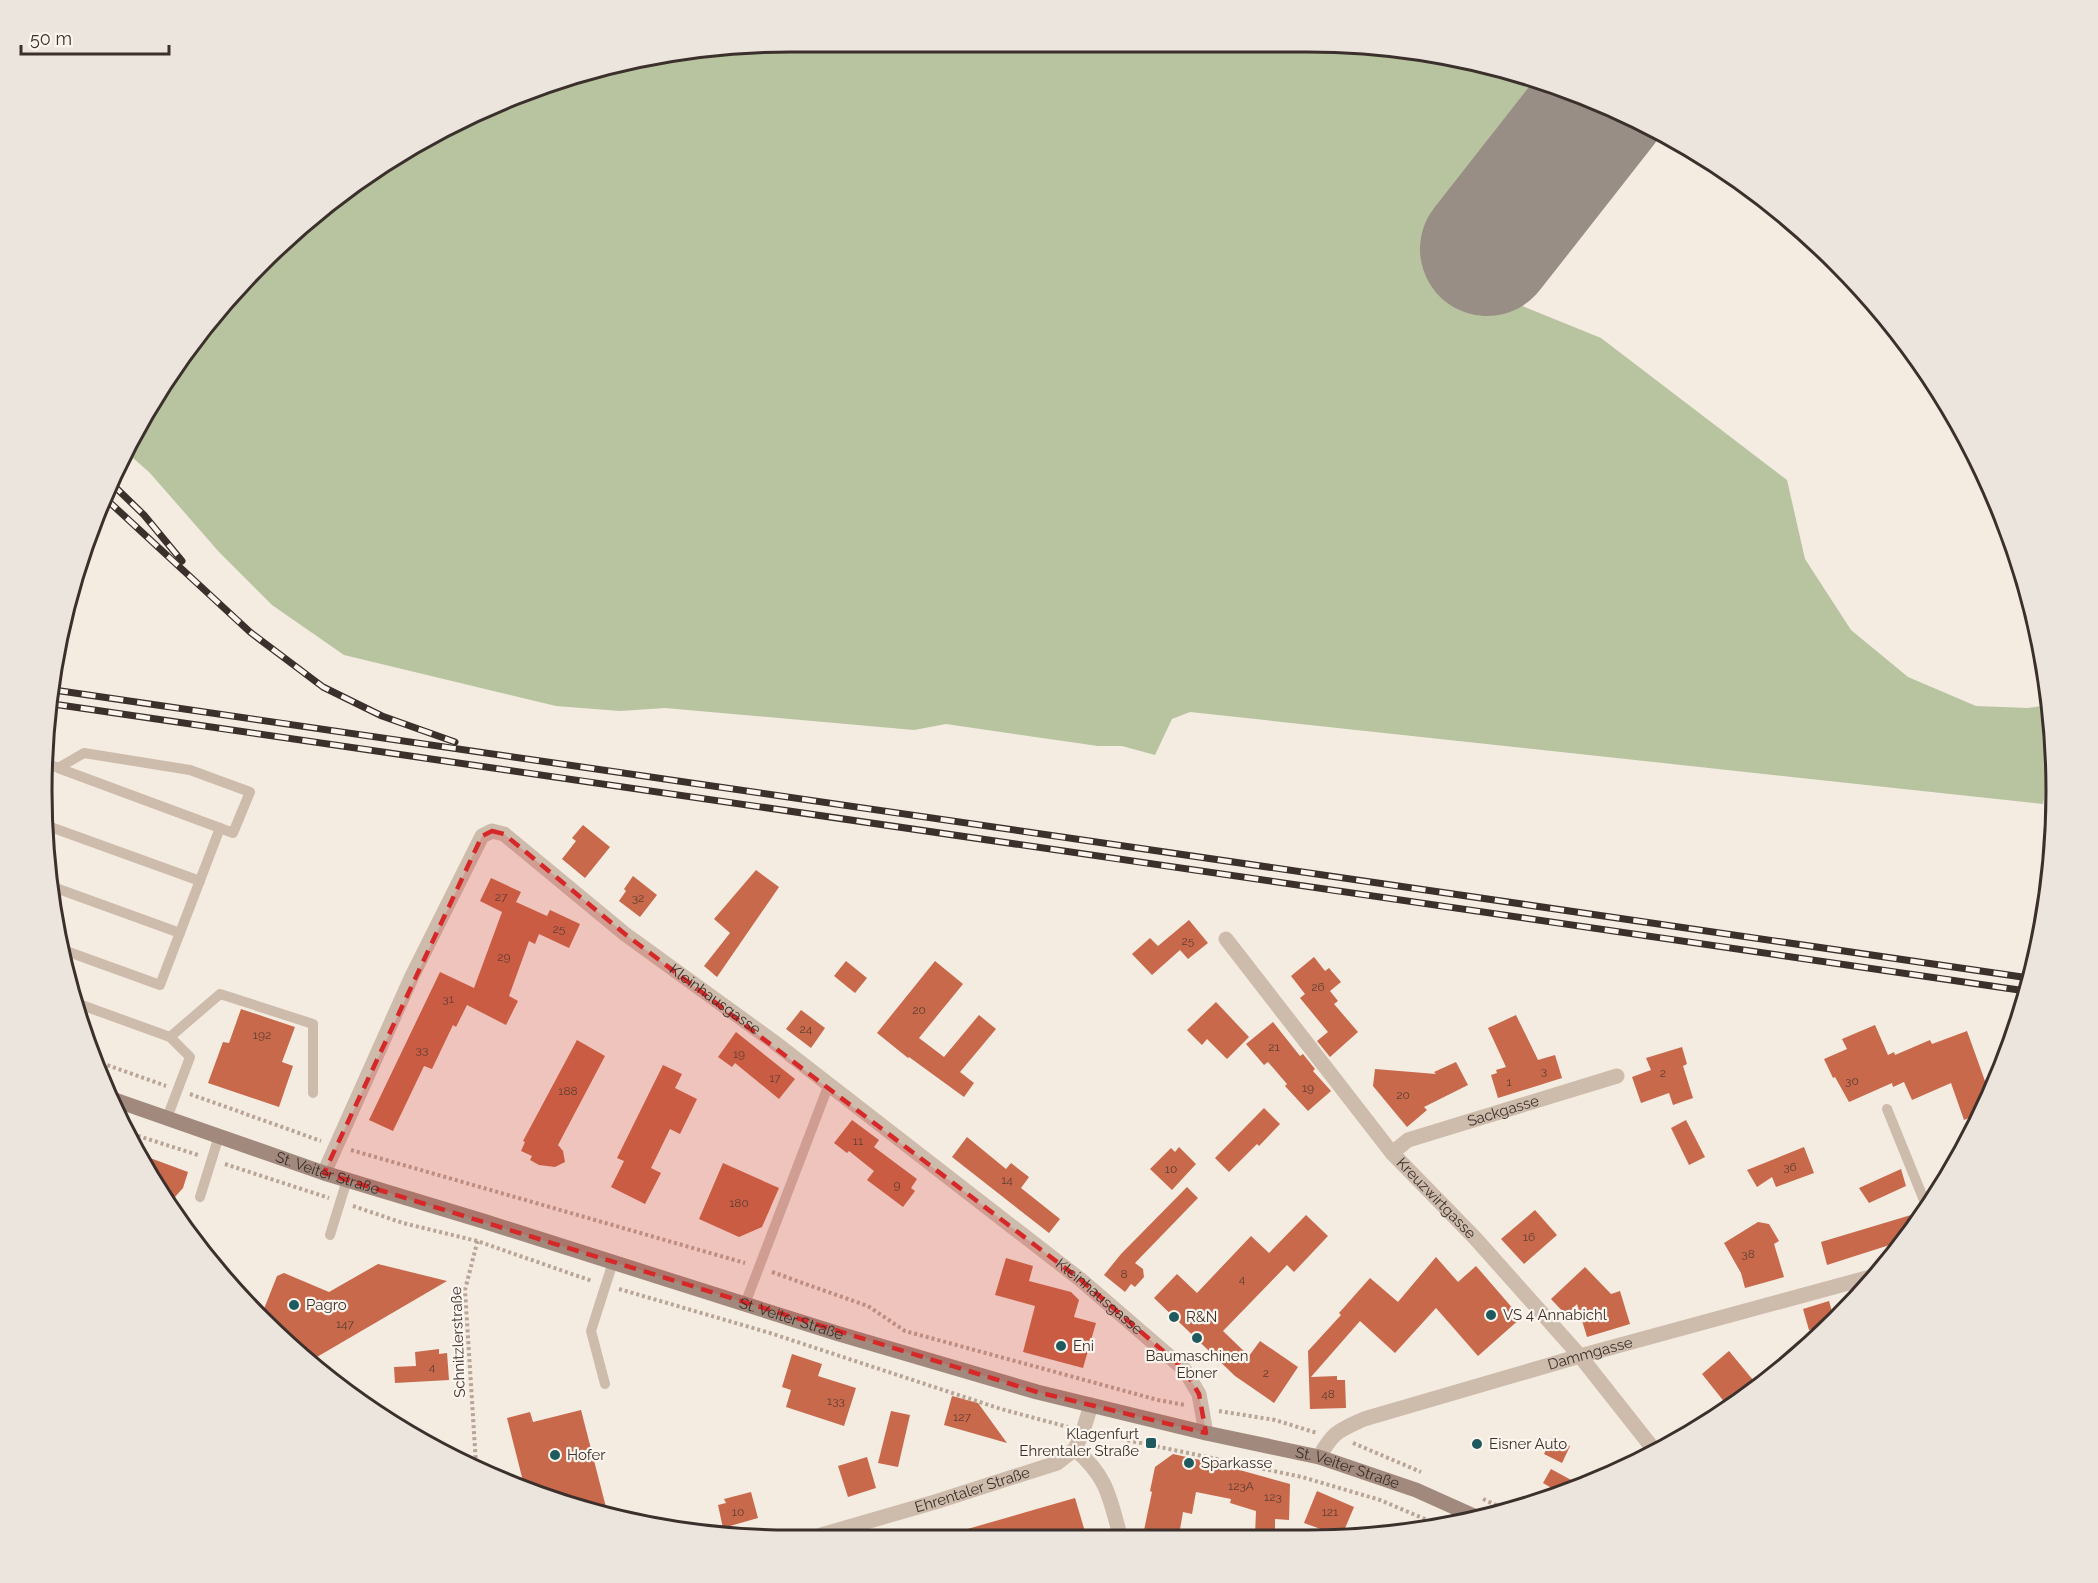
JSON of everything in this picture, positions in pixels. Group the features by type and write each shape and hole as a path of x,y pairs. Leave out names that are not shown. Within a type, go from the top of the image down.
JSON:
{"main road":[{"name":"St. Veiter Straße","path":"122,1102 324,1173 745,1304 1027,1390 1206,1433 1319,1457 1370,1472 1466,1512"}],"street":[{"name":"Kleinhausgasse","path":"324,1173 412,976 482,836 492,831 504,834 625,934 829,1084 1081,1280 1184,1369 1199,1394 1206,1433"},
{"name":"Kreuzwirtgasse","path":"1226,939 1392,1153 1475,1238 1580,1356 1650,1445"},
{"name":"Sackgasse","path":"1392,1153 1408,1140 1617,1076"},
{"name":"Dammgasse","path":"1319,1457 1331,1436 1364,1419 1580,1356 1862,1279"},
{"path":"1090,1405 1075,1449 1099,1473 1119,1530"},
{"name":"Ehrentaler Straße","path":"835,1530 1039,1470 1058,1462 1075,1449"}],"lane":[{"path":"84,753 190,770 250,792 233,833 53,766 84,753"},
{"path":"54,828 200,881"},
{"path":"71,953 160,986 220,828"},
{"path":"59,889 180,933"},
{"path":"170,1037 220,994 313,1024 313,1093"},
{"path":"85,1006 170,1037 190,1058 167,1118"},
{"path":"745,1304 829,1084"},
{"path":"1887,1109 1923,1198"},
{"path":"200,1197 219,1136"},
{"path":"330,1235 347,1180"},
{"path":"605,1384 591,1331 613,1262"}],"path":[{"path":"105,1064 335,1145 759,1268 868,1306 905,1331 1158,1400 1203,1408"},
{"name":"Schnitzlerstraße","path":"476,1459 465,1290 483,1221"},
{"path":"1083,1431 1302,1477 1380,1500 1427,1520"}],"highlighted area":[{"path":"492,831 504,834 625,934 1081,1280 1184,1369 1199,1394 1206,1433 1037,1392 324,1173 482,836"}],"green space":[{"path":"792,52 1307,52 1403,59 1451,67 1541,91 1428,235 1520,305 1601,338 1787,480 1805,559 1851,630 1908,677 1976,706 2028,708 2040,706 2046,787 2043,804 1190,712 1172,719 1155,755 1122,746 1098,746 946,724 914,730 665,708 620,711 556,706 344,655 272,605 219,552 150,473 133,458 152,422 177,381 205,342 269,269 304,236 381,177 465,129 554,92 647,67 743,54"}],"building":[{"path":"583,825 610,847 585,878 562,859 576,841 572,838"},
{"path":"756,870 779,887 717,977 704,966 730,933 714,919"},
{"path":"633,876 657,895 640,917 619,901"},
{"path":"491,878 521,892 516,902 547,916 550,910 580,924 569,948 539,934 535,944 529,941 509,996 518,1001 506,1025 467,1005 456,1027 453,1025 432,1069 424,1066 393,1131 369,1120 440,972 474,988 502,912 480,901"},
{"path":"1189,920 1208,943 1188,959 1180,950 1152,975 1132,954 1150,938 1158,946"},
{"path":"1314,957 1325,971 1329,968 1341,982 1330,991 1338,1001 1334,1004 1358,1032 1330,1057 1317,1041 1328,1032 1300,998 1305,994 1291,976"},
{"path":"846,961 867,978 855,993 834,976"},
{"path":"935,961 963,984 919,1038 944,1057 979,1015 996,1029 960,1072 974,1083 964,1097 877,1033"},
{"path":"1216,1002 1249,1037 1227,1059 1207,1039 1202,1045 1187,1030"},
{"path":"241,1009 295,1027 282,1062 293,1066 279,1107 208,1083 223,1042 229,1043"},
{"path":"801,1010 825,1028 811,1048 786,1029"},
{"path":"1516,1015 1538,1060 1555,1055 1562,1078 1498,1098 1491,1075 1497,1073 1496,1070 1506,1067 1488,1028"},
{"path":"1273,1022 1300,1056 1303,1054 1315,1069 1313,1071 1331,1091 1308,1111 1285,1086 1287,1084 1268,1062 1264,1065 1246,1044"},
{"path":"1875,1025 1888,1055 1894,1052 1895,1055 1930,1040 1932,1044 1967,1031 1985,1082 1969,1118 1964,1120 1951,1083 1912,1100 1904,1082 1893,1087 1892,1083 1849,1102 1824,1059 1847,1049 1842,1039"},
{"path":"736,1032 795,1079 779,1099 735,1063 732,1067 718,1057"},
{"path":"577,1040 605,1056 558,1145 563,1151 565,1162 555,1167 539,1165 530,1160 532,1156 521,1151 525,1142 523,1141"},
{"path":"1682,1047 1687,1064 1683,1066 1693,1098 1673,1105 1669,1093 1641,1103 1632,1077 1651,1070 1646,1058"},
{"path":"1456,1062 1468,1085 1424,1107 1427,1110 1407,1127 1373,1086 1375,1069 1436,1074 1434,1072"},
{"path":"663,1065 682,1074 675,1088 697,1099 680,1134 670,1129 651,1168 661,1173 645,1204 611,1187 624,1161 617,1158"},
{"path":"1264,1108 1280,1124 1229,1172 1215,1158"},
{"path":"852,1120 879,1140 874,1147 917,1179 911,1188 915,1191 903,1207 867,1180 874,1171 849,1151 847,1153 834,1143"},
{"path":"1686,1120 1705,1157 1689,1165 1671,1128"},
{"path":"967,1137 1006,1169 1011,1163 1029,1177 1021,1188 1060,1219 1049,1233 952,1157"},
{"path":"1179,1147 1196,1164 1172,1190 1150,1169 1171,1148 1175,1152"},
{"path":"1804,1147 1814,1173 1776,1187 1772,1177 1757,1187 1747,1170"},
{"path":"150,1158 188,1172 183,1188 174,1198"},
{"path":"723,1163 779,1188 762,1227 739,1237 699,1219"},
{"path":"1901,1169 1906,1186 1869,1203 1859,1188"},
{"path":"1187,1187 1198,1198 1135,1263 1143,1269 1144,1277 1135,1287 1131,1284 1125,1292 1104,1275 1121,1254"},
{"path":"1535,1210 1557,1235 1524,1264 1501,1239"},
{"path":"1306,1215 1328,1236 1294,1272 1287,1265 1223,1331 1249,1356 1260,1341 1298,1367 1274,1403 1235,1376 1154,1298 1177,1274 1197,1293 1251,1236 1269,1253"},
{"path":"1912,1215 1890,1245 1827,1265 1821,1242"},
{"path":"1758,1222 1769,1224 1779,1241 1774,1244 1784,1277 1745,1288 1741,1273 1724,1243"},
{"path":"1436,1257 1458,1282 1476,1266 1521,1318 1478,1356 1436,1308 1395,1353 1360,1321 1311,1377 1337,1376 1337,1380 1345,1380 1346,1408 1310,1409 1308,1351 1341,1315 1339,1313 1370,1278 1398,1302"},
{"path":"1006,1258 1033,1266 1029,1281 1071,1292 1079,1300 1074,1317 1096,1323 1083,1368 1023,1352 1035,1306 995,1295"},
{"path":"378,1264 447,1281 317,1357 264,1309 277,1276 284,1273 329,1292"},
{"path":"1585,1267 1611,1294 1620,1291 1630,1324 1587,1337 1577,1304 1566,1315 1551,1299"},
{"path":"1829,1301 1832,1311 1813,1329 1809,1330 1803,1309"},
{"path":"439,1349 439,1354 447,1353 449,1380 395,1383 394,1367 416,1366 415,1352"},
{"path":"1729,1351 1753,1380 1724,1401 1702,1374"},
{"path":"792,1354 822,1364 818,1376 856,1388 844,1426 786,1407 791,1390 782,1387"},
{"path":"952,1396 978,1403 1007,1443 944,1425"},
{"name":"Hofer","path":"581,1410 606,1506 522,1479 507,1418 530,1412 533,1422"},
{"path":"891,1411 910,1415 898,1467 878,1463"},
{"path":"1552,1438 1570,1446 1562,1463 1544,1454"},
{"path":"1173,1454 1290,1484 1289,1520 1275,1519 1275,1530 1255,1530 1256,1511 1230,1503 1231,1499 1196,1492 1192,1514 1183,1512 1180,1530 1144,1530 1155,1467"},
{"path":"867,1457 876,1488 848,1497 838,1466"},
{"path":"1551,1469 1572,1480 1552,1488 1543,1483"},
{"path":"1317,1491 1354,1507 1345,1529 1323,1530 1304,1523"},
{"path":"751,1492 758,1518 723,1527 718,1505 726,1503 724,1499"},
{"path":"1075,1498 1085,1530 964,1530"}],"runway":[{"path":"1487,249 1595,112"}],"railway":[{"path":"118,490 144,515 182,561"},
{"path":"111,504 250,632 323,687 382,716 455,742"},
{"path":"60,691 2021,977"},
{"path":"58,705 2018,990"}],"place":[{"name":"Pagro","path":"294,1305"},
{"name":"VS 4 Annabichl","path":"1491,1315"},
{"name":"R&N","path":"1174,1317"},
{"name":"Baumaschinen Ebner","path":"1197,1338"},
{"name":"Eni","path":"1061,1346"},
{"name":"Klagenfurt Ehrentaler Straße","path":"1151,1443"},
{"name":"Eisner Auto","path":"1477,1444"},
{"name":"Hofer","path":"555,1455"},
{"name":"Sparkasse","path":"1189,1463"}]}
